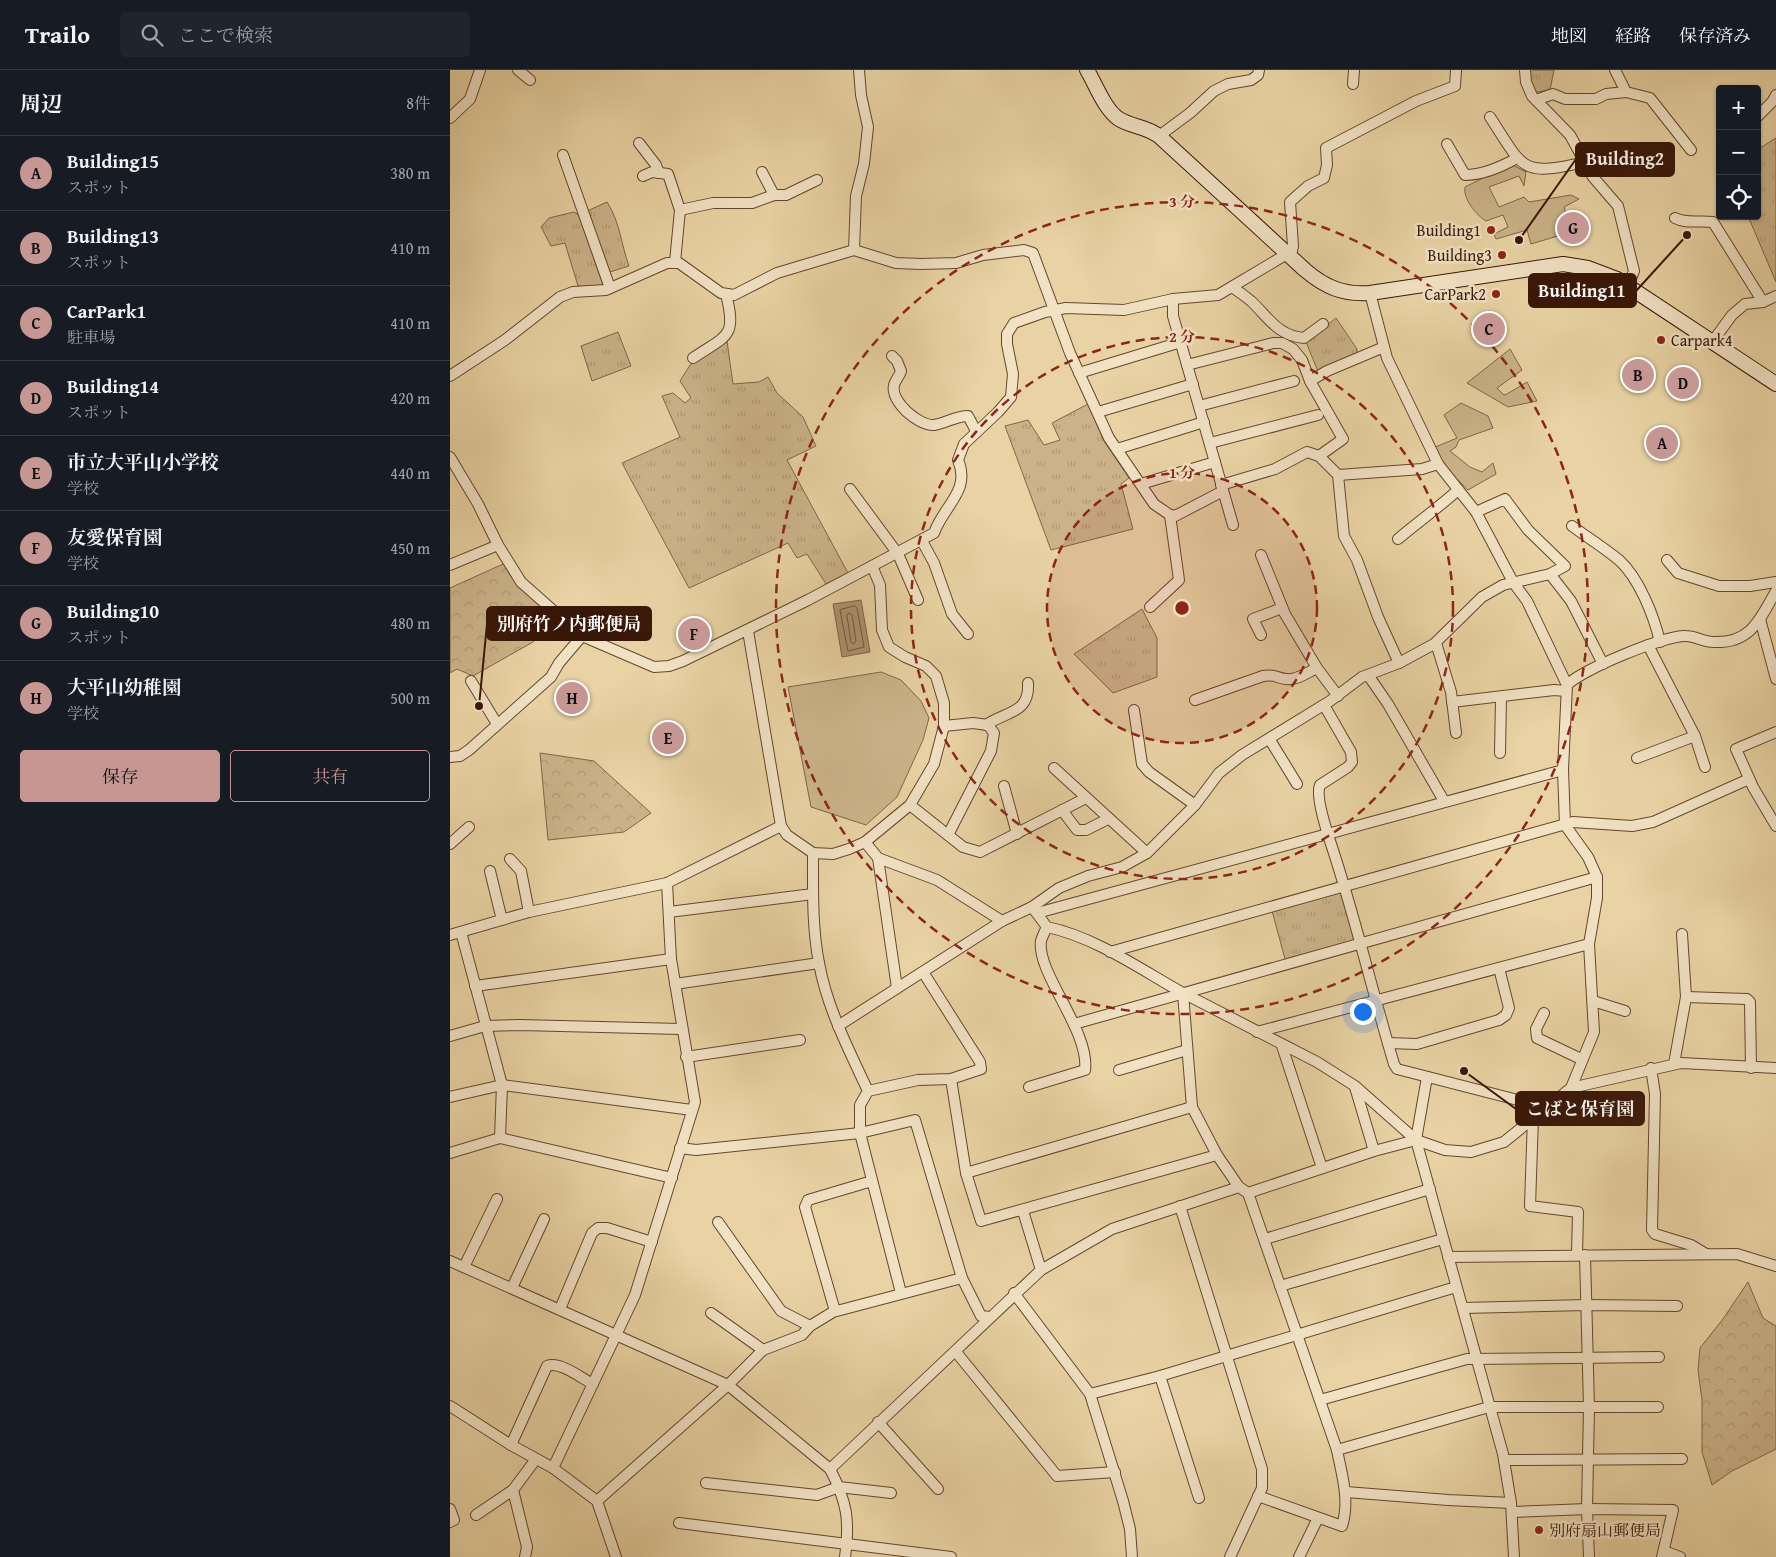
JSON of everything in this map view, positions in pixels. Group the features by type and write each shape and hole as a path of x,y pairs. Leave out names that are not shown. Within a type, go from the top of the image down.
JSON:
{"street":[{"path":"450,118 470,99 480,70"},
{"path":"518,70 530,80"},
{"path":"854,250 856,196 864,164 868,127 861,95 859,70"},
{"path":"1087,70 1115,115 1124,122 1146,128 1159,136 1327,286 1346,292 1370,293 1563,264 1596,270 1628,286 1776,384"},
{"path":"1159,136 1190,113 1214,91 1228,84 1251,80 1258,76 1259,70"},
{"path":"1353,84 1354,70"},
{"path":"450,457 478,504 498,545 521,582 582,636 654,667 669,666 683,661 748,631 898,554 934,533 940,518 962,483 963,472 958,460 964,444 1011,397 1013,374 1006,344 1010,328 1020,319 1055,310 1082,308 1124,310 1172,299 1218,296 1289,254 1293,246 1290,202 1308,186 1324,178 1327,165 1326,148 1443,87 1455,86 1456,70"},
{"path":"1525,70 1526,82 1536,100 1570,136 1601,188 1618,206 1634,271 1628,286"},
{"path":"1615,70 1626,92"},
{"path":"1536,100 1553,94 1565,99 1596,99 1606,94 1626,92 1650,98 1691,150"},
{"path":"1761,113 1774,101 1776,95"},
{"path":"1490,117 1517,158 1528,168 1560,168 1585,162"},
{"path":"639,143 656,165 659,173"},
{"path":"1447,144 1465,175 1475,175 1502,166 1517,158"},
{"path":"563,155 610,288"},
{"path":"643,176 652,172 668,174 680,210 675,262"},
{"path":"762,172 774,194"},
{"path":"680,210 713,203 752,203 774,194 786,195 817,180"},
{"path":"1675,218 1683,222 1699,220 1713,222 1763,302"},
{"path":"450,376 505,340 560,297 573,292 597,292 610,288 667,263 675,262 721,293 734,295 777,273 854,250 896,263 921,264 956,263 983,255 1030,250 1080,373 1109,438 1154,504 1170,515 1180,514 1222,488 1275,469 1306,452 1319,456 1338,475 1344,536 1399,663"},
{"path":"1232,287 1251,301 1280,330 1291,337 1304,338 1323,324"},
{"path":"1370,293 1387,358 1438,464 1476,512 1512,582 1535,615 1566,688 1563,770 1565,824 1588,857 1597,877 1597,898 1589,944 1594,1032 1581,1059 1571,1088"},
{"path":"693,358 727,335 731,327 731,317 726,294"},
{"path":"1713,341 1726,322 1745,304 1763,302 1776,296"},
{"path":"1172,299 1173,316 1180,342 1233,525"},
{"path":"1080,373 1180,342"},
{"path":"1187,365 1272,342 1282,343 1294,349 1302,360 1310,381 1343,439 1319,456"},
{"path":"1310,381 1328,371 1384,347"},
{"path":"892,356 897,360 902,371 894,384 895,391 904,409 912,418 924,424 934,425 968,416 976,431"},
{"path":"1199,406 1294,381"},
{"path":"1098,412 1192,384"},
{"path":"1210,443 1318,414"},
{"path":"1117,449 1204,422"},
{"path":"1140,484 1215,462"},
{"path":"1338,475 1422,469 1438,464"},
{"path":"850,489 898,554 918,600"},
{"path":"1398,539 1420,520 1429,516 1458,490"},
{"path":"1034,910 1059,888 1088,876 1122,867 1147,853 1195,805 1219,772 1242,755 1270,740 1338,696 1362,677 1399,663 1436,643 1482,597 1512,582 1550,574 1565,566 1528,530 1505,499 1476,512"},
{"path":"1150,607 1179,580 1170,515"},
{"path":"1572,526 1620,561 1630,573 1654,618 1660,642"},
{"path":"922,541 934,564 952,614 968,634"},
{"path":"450,565 498,545"},
{"path":"1260,555 1282,608 1317,668 1338,696"},
{"path":"1667,560 1678,573 1719,586 1750,586 1776,582"},
{"path":"748,631 781,826 786,835 813,853 833,854 865,842 910,805 934,764 944,726 944,703 936,676 926,666 905,657 889,647 882,630 880,585 872,566"},
{"path":"1550,574 1571,601 1603,664"},
{"path":"1452,702 1501,698 1566,688 1572,679 1603,664 1648,645 1686,636 1712,642 1734,640 1755,629 1776,591"},
{"path":"1261,635 1253,619 1282,608"},
{"path":"1760,619 1776,679"},
{"path":"451,755 460,756 469,750 551,677 559,663 582,636"},
{"path":"1436,643 1452,702 1456,733"},
{"path":"1648,645 1695,736 1705,767"},
{"path":"1195,700 1263,676 1275,674 1287,679 1294,678 1317,668"},
{"path":"1368,675 1388,704 1444,801"},
{"path":"471,681 497,724"},
{"path":"986,725 1023,706 1028,698 1028,683"},
{"path":"1500,753 1501,698"},
{"path":"1324,705 1351,752 1352,762 1348,767 1320,785 1318,789 1328,834 1361,943 1375,1000 1397,1069 1545,1107"},
{"path":"1134,710 1142,764 1149,772 1195,805"},
{"path":"944,726 974,723 986,725 994,733 991,751 948,835"},
{"path":"1776,732 1736,748 1749,779 1776,826"},
{"path":"1637,758 1695,736"},
{"path":"1270,740 1297,784"},
{"path":"1054,768 1147,853"},
{"path":"838,1026 1002,921 1034,910 1328,834 1563,770"},
{"path":"1110,952 1344,884 1573,822 1632,826 1654,822 1749,779"},
{"path":"1004,786 1017,834"},
{"path":"910,805 963,847 980,852 1086,798"},
{"path":"1062,810 1077,830 1086,830 1108,818"},
{"path":"500,1138 502,1085 475,986 455,933 529,912 667,883 781,826"},
{"path":"450,844 469,827"},
{"path":"865,842 878,858 937,880 1002,921"},
{"path":"813,853 813,894 819,962 838,1026 868,1091"},
{"path":"878,858 897,988"},
{"path":"510,859 521,871 529,912"},
{"path":"490,871 502,920"},
{"path":"1074,1024 1597,877"},
{"path":"554,1468 635,1295 695,1102 681,1029 671,959 667,883"},
{"path":"669,912 813,894"},
{"path":"1034,910 1047,927 1064,930 1110,952 1282,1046 1317,1062 1355,1086 1416,1140 1445,1150 1471,1152 1504,1142 1545,1107 1571,1088 1651,1068 1674,1064 1776,1068"},
{"path":"1029,1087 1085,1070 1086,1062 1074,1024 1044,962 1041,942 1047,927"},
{"path":"1674,1064 1686,997 1682,934"},
{"path":"1257,1032 1589,944"},
{"path":"475,986 671,959"},
{"path":"676,984 819,962"},
{"path":"1388,1043 1417,1044 1499,1020 1506,1015 1509,1008 1499,968"},
{"path":"901,1293 860,1133 860,1106 868,1091 918,1080 951,1079 981,1068 980,1062 923,972"},
{"path":"1183,993 1192,1107 1217,1155 1238,1187 1248,1193 1337,1450 1346,1492 1347,1511 1342,1526 1258,1496"},
{"path":"1686,997 1747,999 1750,1002 1751,1068"},
{"path":"1592,1001 1625,1011"},
{"path":"1544,1013 1536,1029 1537,1038 1581,1059"},
{"path":"450,1036 485,1026 520,1025 681,1029"},
{"path":"686,1057 800,1040"},
{"path":"1282,1046 1322,1168"},
{"path":"1119,1070 1188,1050"},
{"path":"1651,1068 1655,1094 1652,1230 1655,1234 1691,1245 1706,1254"},
{"path":"1427,1077 1416,1140 1504,1460 1512,1507 1514,1557"},
{"path":"951,1079 966,1173 981,1221 1023,1211 1217,1155"},
{"path":"450,1097 502,1085 692,1110"},
{"path":"1355,1086 1374,1151"},
{"path":"966,1173 1192,1107"},
{"path":"1533,1117 1530,1206 1578,1212 1587,1305 1589,1407 1587,1509 1589,1557"},
{"path":"680,1148 696,1150 860,1133 915,1120 962,1278 980,1316 990,1317"},
{"path":"450,1153 500,1138 672,1178"},
{"path":"1248,1193 1374,1151 1416,1140"},
{"path":"835,1311 805,1207 808,1200 817,1196 872,1181"},
{"path":"830,1468 956,1352 1014,1293 1041,1270 1112,1229 1238,1187"},
{"path":"1265,1239 1430,1189"},
{"path":"464,1267 497,1199"},
{"path":"1180,1206 1262,1469 1262,1488 1230,1557"},
{"path":"1023,1211 1041,1270"},
{"path":"512,1288 544,1219"},
{"path":"718,1222 780,1311 810,1326"},
{"path":"560,1309 592,1233 598,1228 607,1228 652,1242"},
{"path":"1280,1286 1443,1239"},
{"path":"1448,1257 1737,1254 1776,1266"},
{"path":"450,1261 618,1334 728,1385 830,1468 839,1487 849,1526 846,1557"},
{"path":"597,1501 728,1385 763,1350 802,1335 810,1326 835,1311 962,1278"},
{"path":"1090,1394 1160,1376 1456,1287"},
{"path":"1014,1293 1090,1394 1115,1472 1130,1529 1132,1557"},
{"path":"1463,1308 1587,1305 1677,1306"},
{"path":"711,1313 763,1350"},
{"path":"956,1352 1057,1476 1115,1472"},
{"path":"1320,1400 1466,1359 1659,1357"},
{"path":"511,1445 547,1366 552,1364 560,1367 593,1384"},
{"path":"1160,1376 1199,1498"},
{"path":"450,1406 511,1445 554,1468 597,1501 616,1557"},
{"path":"1337,1450 1489,1407 1658,1407"},
{"path":"878,1422 938,1489"},
{"path":"476,1515 512,1490 536,1459"},
{"path":"1504,1460 1682,1459"},
{"path":"706,1483 817,1495 839,1487 891,1493"},
{"path":"512,1490 527,1547 525,1557"},
{"path":"1346,1492 1512,1507 1673,1510 1663,1554 1680,1557"},
{"path":"450,1509 454,1520 450,1522"},
{"path":"1299,1557 1318,1518"},
{"path":"679,1523 951,1557"}],"green space":[{"path":"1530,70 1554,70 1550,90 1537,92 1529,83"},
{"path":"1776,138 1776,282 1750,220 1761,220 1761,147"},
{"path":"1511,164 1526,172 1524,186 1519,176 1489,187 1499,207 1524,197 1529,202 1571,195 1579,199 1564,207 1566,214 1557,220 1561,235 1531,244 1527,230 1496,239 1494,234 1508,227 1503,215 1486,221 1471,206 1466,197 1465,187"},
{"path":"607,202 618,225 629,266 610,272 606,270 587,211"},
{"path":"574,212 579,215 603,285 593,288 578,286 565,243 551,246 541,227 549,218"},
{"path":"1587,274 1608,283 1586,295 1579,290"},
{"path":"1336,318 1357,349 1357,354 1319,374 1306,342"},
{"path":"618,332 631,366 592,381 581,346"},
{"path":"727,341 733,384 759,382 768,377 777,393 803,417 816,446 787,460 848,573 826,584 807,554 797,558 788,543 689,588 622,463 680,437 662,396 673,393 685,403 691,398 680,381 692,362"},
{"path":"1510,349 1522,370 1497,388 1504,395 1527,382 1537,401 1508,407 1467,383"},
{"path":"1461,403 1488,416 1493,428 1459,440 1456,447 1450,451 1470,467 1482,472 1493,463 1496,474 1468,490 1447,469 1433,448 1457,438 1444,415"},
{"path":"1088,404 1104,441 1129,478 1121,484 1133,529 1051,550 1005,426 1028,420 1044,445 1060,440 1052,423"},
{"path":"503,564 511,569 522,589 556,619 533,642 473,676 457,669 450,673 450,588"},
{"path":"1142,609 1157,638 1157,677 1113,693 1074,654"},
{"path":"881,672 901,680 921,701 929,718 923,740 897,797 866,825 811,807 788,687"},
{"path":"540,753 594,761 651,813 624,832 548,840"},
{"path":"1343,888 1357,940 1285,959 1271,907"},
{"path":"1748,1282 1763,1318 1776,1326 1776,1449 1732,1471 1712,1485 1702,1452 1702,1400 1698,1370 1700,1348 1723,1319"}],"water":[{"path":"861,600 870,652 842,657 833,604"}],"place":[{"name":"Building10","path":"1573,228"},
{"name":"Building1","path":"1491,230"},
{"name":"Building11","path":"1687,235"},
{"name":"Building2","path":"1519,240"},
{"name":"Building3","path":"1502,255"},
{"name":"CarPark2","path":"1496,294"},
{"name":"CarPark1","path":"1489,329"},
{"name":"Carpark4","path":"1661,340"},
{"name":"Building13","path":"1638,375"},
{"name":"Building14","path":"1683,383"},
{"name":"Building15","path":"1662,443"},
{"name":"友愛保育園","path":"694,634"},
{"name":"大平山幼稚園","path":"572,698"},
{"name":"別府竹ノ内郵便局","path":"479,706"},
{"name":"市立大平山小学校","path":"668,738"},
{"name":"こばと保育園","path":"1464,1071"},
{"name":"別府扇山郵便局","path":"1539,1530"}]}
